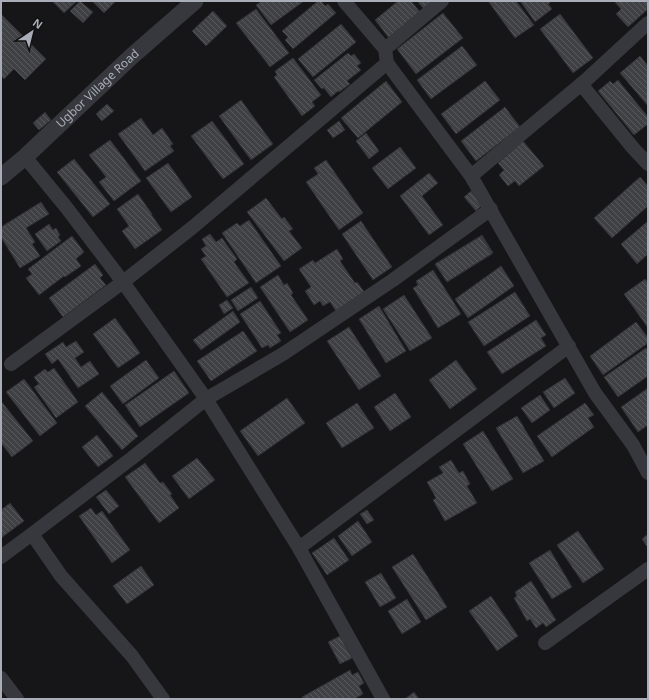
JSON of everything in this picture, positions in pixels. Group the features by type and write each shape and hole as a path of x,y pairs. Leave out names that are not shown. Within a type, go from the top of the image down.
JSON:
{"street":[{"name":"Ugbor Village Road","path":"1,177 25,157 132,56 195,1"},
{"path":"344,1 386,56 471,176 595,393 633,445 648,473"},
{"path":"11,364 123,282 193,227 386,56 442,1"},
{"path":"471,176 581,84 648,23"},
{"path":"581,84 633,148 648,164"},
{"path":"25,157 66,207 123,282 206,399 299,548 382,699"},
{"path":"1,557 132,458 206,399 283,354 393,280 491,209"},
{"path":"299,548 569,346"},
{"path":"32,534 61,576 132,656 164,699"},
{"path":"545,643 648,569"},
{"path":"1,678 17,699"}],"building":[{"path":"52,1 77,1 64,13"},
{"path":"80,1 93,12 83,23 70,11"},
{"path":"92,1 116,1 104,13"},
{"path":"262,1 304,1 271,25 256,5"},
{"path":"318,1 321,1 325,6 328,4 336,13 293,49 285,40 288,37 282,31"},
{"path":"398,1 411,1 420,12 389,38 375,20"},
{"path":"417,1 433,1 424,9"},
{"path":"488,1 516,1 534,25 515,38"},
{"path":"520,1 549,1 550,3 548,4 552,9 535,22"},
{"path":"614,1 648,1 648,9 628,27 616,14 621,9"},
{"path":"256,9 289,53 270,67 236,23"},
{"path":"213,11 227,26 206,46 192,31"},
{"path":"443,13 463,38 416,74 397,49"},
{"path":"1,14 46,59 25,80 14,69 4,79 1,76"},
{"path":"560,14 593,58 573,73 540,29"},
{"path":"341,24 356,42 313,77 298,59"},
{"path":"462,46 477,65 431,99 417,80"},
{"path":"348,53 351,56 354,54 361,63 357,66 361,70 347,81 350,84 331,97 324,88 322,89 314,80"},
{"path":"640,56 648,66 648,106 620,73"},
{"path":"293,58 321,95 312,102 315,106 302,116 274,77 277,75 275,71"},
{"path":"618,80 648,117 648,124 634,135 598,91 610,81 613,84"},
{"path":"386,81 402,102 358,138 341,118"},
{"path":"485,81 500,100 456,134 441,114"},
{"path":"241,100 273,144 251,160 219,116"},
{"path":"107,104 114,111 102,121 96,114"},
{"path":"505,107 520,127 476,161 461,141"},
{"path":"45,112 51,120 39,130 33,123"},
{"path":"141,118 153,135 162,128 173,144 170,146 174,151 145,171 118,134"},
{"path":"212,121 244,164 223,179 191,136"},
{"path":"339,121 345,130 333,138 327,130"},
{"path":"366,133 379,151 369,159 356,141"},
{"path":"110,140 141,181 114,201 99,182 106,177 89,155"},
{"path":"523,141 544,166 519,186 515,181 508,186 499,175 504,170 498,163"},
{"path":"400,147 416,168 388,189 372,168"},
{"path":"74,159 110,204 93,217 57,172"},
{"path":"326,160 363,213 339,230 306,182 318,174 314,168"},
{"path":"168,163 192,197 171,212 146,178"},
{"path":"429,173 438,183 422,196 443,225 429,235 400,196"},
{"path":"640,177 648,186 648,206 612,238 594,218"},
{"path":"471,191 482,205 476,211 464,197"},
{"path":"138,194 162,230 135,249 122,231 129,226 117,209"},
{"path":"266,198 282,219 284,217 293,229 289,231 302,248 284,261 247,212"},
{"path":"41,202 49,214 26,228 35,242 32,244 40,256 20,268 1,237 1,227"},
{"path":"249,220 281,266 256,283 222,233 237,223 240,226"},
{"path":"361,221 392,267 373,280 342,234"},
{"path":"648,221 648,254 637,264 621,244"},
{"path":"49,224 53,230 56,228 60,235 58,237 61,241 47,251 35,234"},
{"path":"210,234 216,242 222,238 237,259 234,262 249,283 227,297 201,259 206,256 201,249 206,246 202,239"},
{"path":"482,235 493,253 447,282 435,264"},
{"path":"72,236 84,252 76,259 81,266 65,277 64,276 39,295 26,278 32,274 28,269"},
{"path":"481,236 492,254 447,282 435,264"},
{"path":"337,249 343,259 340,261 355,283 357,282 365,293 336,311 330,302 323,306 320,301 314,305 305,291 311,287 299,269 313,260 315,263"},
{"path":"95,264 103,275 100,278 106,285 63,317 49,298"},
{"path":"501,266 514,286 468,318 455,299"},
{"path":"433,270 461,314 438,328 413,288 418,285 416,281"},
{"path":"278,275 284,285 287,283 293,293 291,295 308,320 290,332 260,287"},
{"path":"645,279 648,283 648,328 624,294"},
{"path":"251,287 258,298 238,311 231,300"},
{"path":"515,292 530,316 484,346 468,322"},
{"path":"404,295 432,338 410,351 383,309"},
{"path":"227,300 233,308 224,314 219,305"},
{"path":"260,301 281,333 277,335 281,341 270,348 268,345 262,348 240,314"},
{"path":"379,306 406,351 386,363 359,319"},
{"path":"233,311 240,322 201,350 193,340"},
{"path":"115,318 140,353 118,368 93,334"},
{"path":"536,320 546,335 541,338 546,346 502,374 487,352"},
{"path":"636,322 648,338 648,343 603,375 590,356"},
{"path":"349,327 381,376 359,390 327,341"},
{"path":"243,331 257,351 211,381 197,361"},
{"path":"76,341 84,352 75,358 81,367 90,361 99,374 78,388 58,359 52,364 45,354 63,342 66,347"},
{"path":"646,348 648,350 648,376 618,397 604,377"},
{"path":"146,360 159,378 123,404 110,386"},
{"path":"456,360 477,389 450,409 429,380"},
{"path":"54,368 78,402 56,418 34,387 39,384 34,377 45,369 48,372"},
{"path":"174,371 189,393 140,427 125,405"},
{"path":"565,378 575,393 554,408 543,392"},
{"path":"24,379 57,423 40,436 6,392"},
{"path":"648,388 648,425 638,432 621,407"},
{"path":"102,392 138,436 122,450 85,406"},
{"path":"395,393 411,417 390,431 374,407"},
{"path":"540,395 550,410 532,423 521,408"},
{"path":"287,398 305,423 258,456 240,431"},
{"path":"1,401 33,441 12,457 1,443"},
{"path":"357,403 374,428 342,448 326,423"},
{"path":"585,403 594,415 588,418 594,427 552,457 537,436"},
{"path":"517,416 544,461 523,473 496,428"},
{"path":"483,431 513,479 492,491 463,444"},
{"path":"97,435 113,456 98,467 82,447"},
{"path":"197,458 215,480 189,499 172,476"},
{"path":"451,460 459,473 463,471 470,484 467,486 477,503 445,521 433,500 436,498 427,482 443,473 439,467"},
{"path":"145,463 160,483 163,482 172,494 170,495 179,508 159,523 125,477"},
{"path":"106,490 119,506 109,514 96,497"},
{"path":"10,503 24,521 1,538 1,510"},
{"path":"91,508 96,515 102,511 130,550 112,563 79,516"},
{"path":"367,510 374,520 367,524 360,514"},
{"path":"358,521 372,542 352,556 338,536"},
{"path":"578,531 604,569 583,583 557,545"},
{"path":"648,534 648,548 642,539"},
{"path":"334,538 349,560 327,575 312,553"},
{"path":"550,550 572,587 552,599 529,563"},
{"path":"413,554 447,607 426,620 392,567"},
{"path":"141,566 154,585 127,604 113,586"},
{"path":"381,573 396,598 380,607 365,582"},
{"path":"531,581 556,620 546,627 543,623 536,628 530,619 527,621 514,598 517,596 515,592"},
{"path":"491,596 518,636 497,651 469,611"},
{"path":"407,599 421,622 402,634 388,611"},
{"path":"340,636 352,658 340,664 328,642"},
{"path":"350,670 352,675 358,672 364,683 359,686 363,694 354,699 303,699 302,697"},
{"path":"414,692 419,699 405,699"}]}
